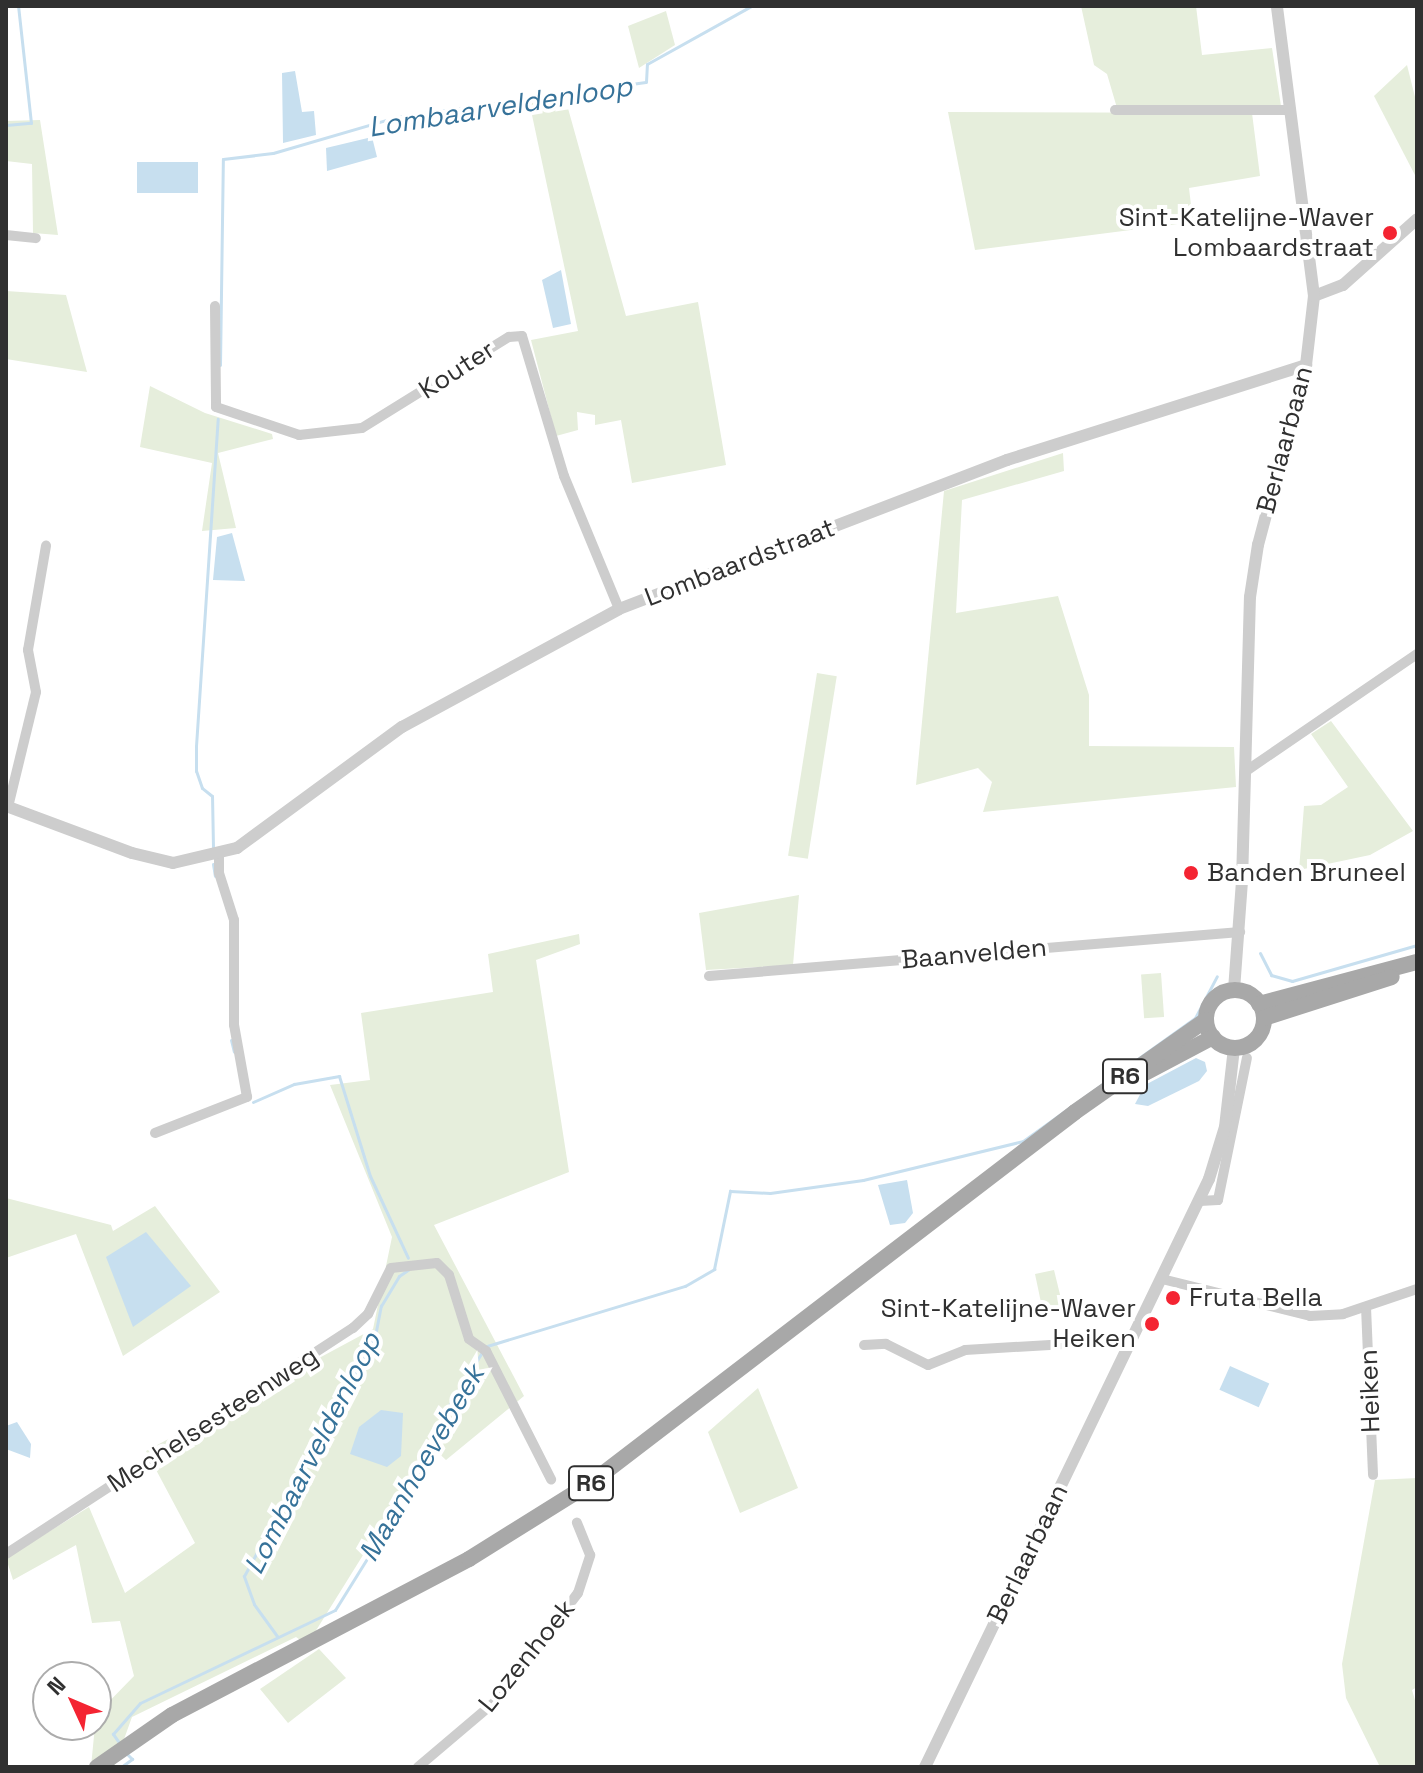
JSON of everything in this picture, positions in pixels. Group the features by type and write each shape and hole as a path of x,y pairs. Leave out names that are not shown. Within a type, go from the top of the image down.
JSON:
{"main road":[{"path":"1262,1011 1417,964"},
{"path":"1234,990 1262,1011"},
{"name":"R6","path":"97,1767 172,1715 469,1559 592,1482 1046,1137 1206,1020 1214,1000 1234,990"},
{"path":"1206,1020 1213,1037 1241,1053 1254,1041 1262,1011"},
{"name":"R6","path":"1046,1137 1172,1057 1213,1037"}],"street":[{"name":"Berlaarbaan","path":"1234,990 1240,932 1250,597 1258,545 1306,365 1314,296 1277,6"},
{"path":"1115,110 1291,110"},
{"path":"1314,296 1343,285 1417,219"},
{"path":"6,235 36,238"},
{"name":"Kouter","path":"215,306 216,407 299,435 362,428 509,337 522,336 564,476 619,609"},
{"name":"Lombaardstraat","path":"46,546 28,650 36,692 7,806 173,863 237,848 402,727 619,609 1007,460 1306,365"},
{"path":"1246,771 1417,654"},
{"path":"155,1133 247,1097 234,1025 234,920 219,873 219,854"},
{"name":"Baanvelden","path":"709,976 1240,932"},
{"name":"Berlaarbaan","path":"925,1767 1200,1201 1225,1127 1241,1053"},
{"name":"Mechelsesteenweg","path":"6,1554 353,1328 368,1314 391,1268 437,1263 449,1275 469,1339 486,1351 551,1479"},
{"name":"Heiken","path":"1162,1279 1310,1316 1366,1307 1417,1289"},
{"name":"Heiken","path":"1366,1307 1373,1475"},
{"path":"864,1345 886,1344 928,1365 965,1350 1131,1340"},
{"name":"Lozenhoek","path":"418,1767 497,1700 571,1604 584,1581 590,1555 577,1523"}],"green space":[{"path":"1081,6 1196,6 1202,55 1272,48 1281,106 1117,108 1107,74 1094,65"},
{"path":"666,11 675,45 639,68 628,26"},
{"path":"1407,65 1417,105 1417,179 1374,96"},
{"path":"564,94 626,316 698,302 726,465 632,483 621,420 595,425 595,415 577,412 578,430 556,436 531,340 578,331 529,101"},
{"path":"948,112 1252,113 1260,176 1189,188 1193,222 975,250"},
{"path":"40,120 58,235 33,233 32,164 6,161 6,121"},
{"path":"6,291 66,295 87,372 6,359"},
{"path":"150,386 205,413 272,434 273,439 218,453 236,528 202,531 212,463 140,447"},
{"path":"1063,453 1064,471 962,500 956,613 1058,596 1089,695 1089,746 1234,747 1236,787 983,812 992,782 978,768 916,785 944,491"},
{"path":"817,673 837,676 808,859 788,856"},
{"path":"1331,721 1413,831 1370,855 1299,870 1304,806 1321,805 1348,787 1311,734"},
{"path":"799,895 793,965 706,970 699,913"},
{"path":"579,934 580,944 536,960 569,1172 434,1225 524,1396 446,1460 431,1446 307,1645 296,1637 132,1717 114,1767 91,1767 94,1741 112,1741 112,1699 134,1676 120,1621 92,1623 76,1545 13,1580 6,1558 89,1507 125,1593 195,1543 146,1451 373,1329 392,1237 330,1085 370,1080 361,1013 493,992 488,954"},
{"path":"1161,973 1164,1017 1144,1018 1141,974"},
{"path":"6,1198 111,1225 113,1231 155,1206 220,1292 123,1356 76,1234 6,1258"},
{"path":"1054,1270 1064,1311 1043,1312 1035,1274"},
{"path":"758,1388 798,1488 740,1513 708,1432"},
{"path":"1417,1478 1417,1687 1412,1690 1417,1707 1417,1767 1380,1767 1346,1698 1342,1664 1375,1480"},
{"path":"319,1649 346,1678 288,1723 260,1689"}],"water":[{"path":"295,71 302,112 314,111 316,135 283,143 282,73"},
{"path":"372,137 377,157 327,171 326,148"},
{"path":"137,162 198,162 198,193 137,193"},
{"path":"561,270 571,324 553,328 542,280"},
{"path":"232,533 245,581 213,580 217,537"},
{"path":"1196,1058 1205,1062 1207,1071 1199,1081 1148,1106 1135,1104 1145,1085"},
{"path":"907,1180 913,1213 905,1223 890,1225 878,1185"},
{"path":"146,1232 191,1286 133,1327 106,1257"},
{"path":"1230,1366 1269,1383 1259,1407 1219,1390"},
{"path":"381,1410 403,1413 401,1456 387,1467 350,1454 359,1427"},
{"path":"17,1422 31,1444 30,1458 6,1449 6,1426"}],"waterway":[{"path":"6,125 31,123 18,6"},
{"name":"Lombaarveldenloop","path":"220,365 223,159 273,153 396,117 646,82 647,64 751,6"},
{"name":"Lombaarveldenloop","path":"213,847 212,796 202,788 196,771 196,746 218,419"},
{"name":"Lombaarveldenloop","path":"213,864 215,876"},
{"name":"Maanhoevebeek","path":"1260,953 1271,975 1292,981 1417,945"},
{"name":"Maanhoevebeek","path":"487,1346 685,1286 714,1269 730,1191 770,1193 863,1180 1023,1141 1195,1018 1217,976"},
{"name":"Lombaarveldenloop","path":"231,1040 234,1052"},
{"name":"Lombaarveldenloop","path":"253,1102 294,1084 339,1076 370,1176 408,1258"},
{"name":"Lombaarveldenloop","path":"277,1636 254,1604 244,1576 375,1336 381,1306 399,1276 408,1270"},
{"name":"Maanhoevebeek","path":"118,1741 113,1734 140,1703 335,1610 437,1446 432,1433 482,1352"},
{"name":"Maanhoevebeek","path":"121,1767 132,1759 127,1754"}],"place":[{"name":"Sint-Katelijne-Waver Lombaardstraat","path":"1390,233"},
{"name":"Banden Bruneel","path":"1191,873"},
{"name":"Fruta Bella","path":"1173,1298"},
{"name":"Sint-Katelijne-Waver Heiken","path":"1152,1324"}]}
